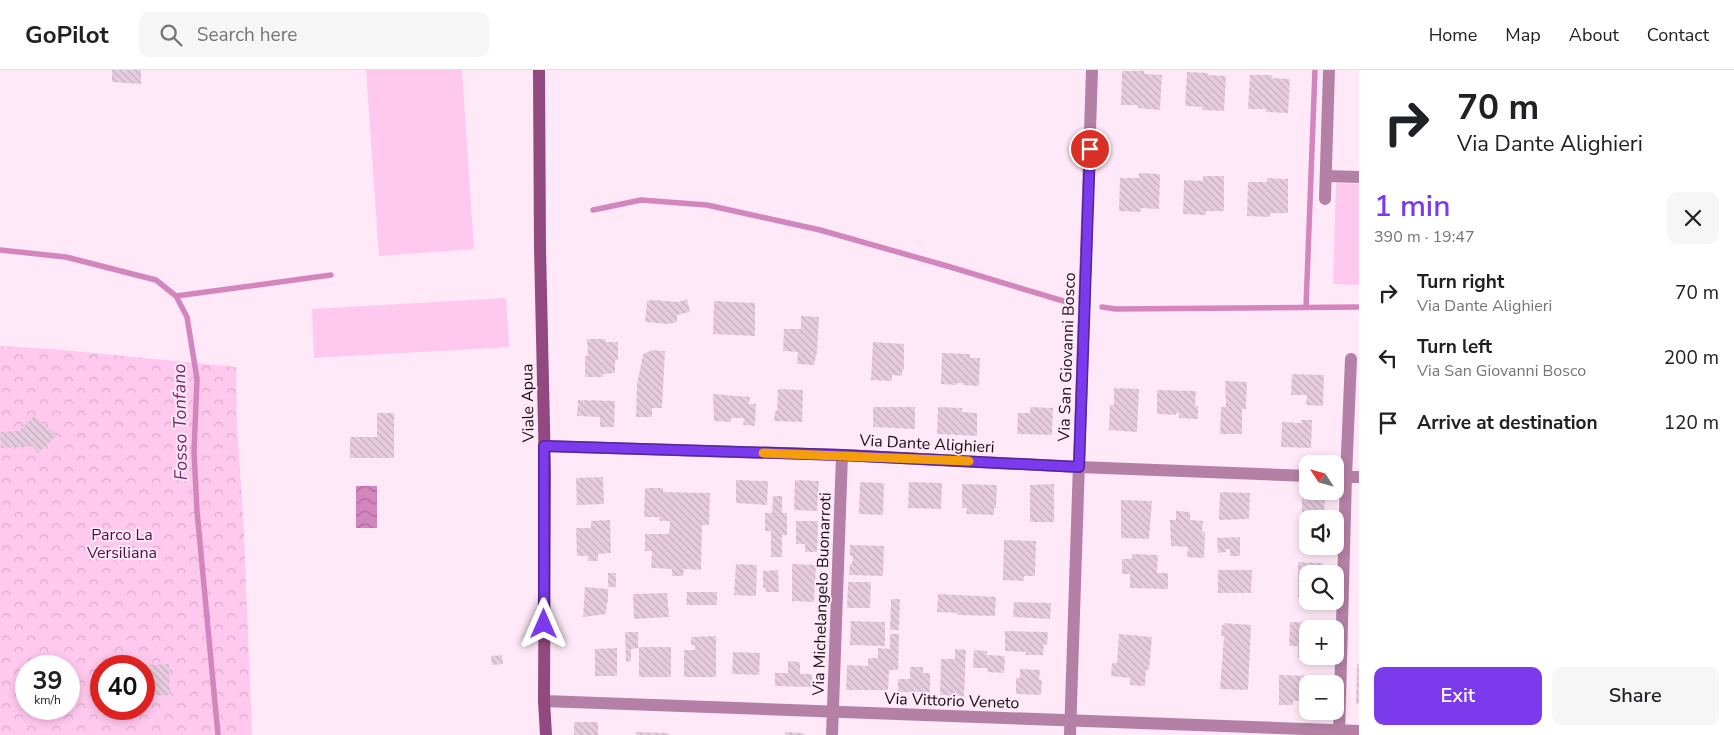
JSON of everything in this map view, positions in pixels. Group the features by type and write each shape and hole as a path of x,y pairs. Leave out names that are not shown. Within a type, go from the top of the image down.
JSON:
{"street":[{"name":"Viale Apua","path":"539,70 544,446 544,701 546,735"},
{"name":"Via San Giovanni Bosco","path":"1070,735 1092,70"},
{"path":"1325,199 1329,70"},
{"path":"1326,176 1359,177"},
{"path":"1342,455 1351,359"},
{"name":"Via Dante Alighieri","path":"544,446 842,455 1299,476"},
{"name":"Via Michelangelo Buonarroti","path":"832,735 842,455"},
{"path":"1344,477 1359,478"},
{"path":"1339,733 1340,500"},
{"name":"Via Vittorio Veneto","path":"544,701 1339,733 1359,731"}],"green space":[{"path":"366,70 462,70 474,249 379,256"},
{"path":"1336,183 1359,184 1359,285 1333,284"},
{"path":"506,298 509,347 314,358 312,309"},
{"name":"Parco La Versiliana","path":"0,346 52,349 236,367 252,735 0,735"}],"water":[{"path":"356,486 377,486 377,528 356,528"}],"building":[{"path":"112,70 141,70 141,84 112,82"},
{"path":"1122,71 1144,71 1144,74 1162,75 1160,110 1138,108 1138,105 1121,105"},
{"path":"1187,72 1226,76 1224,111 1202,110 1202,107 1185,106"},
{"path":"1250,75 1272,75 1272,78 1290,79 1288,113 1266,112 1266,109 1248,109"},
{"path":"1139,173 1160,174 1159,209 1141,208 1141,212 1119,211 1120,178 1139,178"},
{"path":"1203,176 1224,176 1224,211 1206,211 1206,215 1183,214 1184,180 1203,181"},
{"path":"1267,178 1288,179 1288,213 1270,213 1270,217 1247,216 1248,182 1267,182"},
{"path":"687,299 690,312 677,315 677,322 668,324 645,322 647,301 679,302"},
{"path":"714,301 755,303 755,336 713,334"},
{"path":"801,316 819,317 817,352 814,365 797,364 798,352 783,351 784,329 801,329"},
{"path":"587,339 605,339 606,342 618,342 618,360 615,360 615,373 603,374 603,377 585,377 585,356 588,356"},
{"path":"873,342 904,344 904,370 902,370 902,376 892,375 892,381 871,380"},
{"path":"653,350 665,351 662,408 652,408 652,417 636,417 637,385 643,354"},
{"path":"942,353 970,354 970,358 980,358 979,386 963,385 963,383 957,383 957,385 941,384"},
{"path":"1292,374 1324,375 1323,406 1306,405 1307,395 1291,395"},
{"path":"1225,381 1247,382 1246,409 1242,409 1242,434 1220,434 1221,407 1226,407"},
{"path":"1114,388 1139,389 1137,432 1109,430 1110,405 1114,405"},
{"path":"778,389 803,390 802,422 774,421 775,411 777,411"},
{"path":"1157,390 1196,391 1195,406 1198,406 1198,419 1179,418 1179,413 1176,413 1176,415 1157,414"},
{"path":"713,394 750,397 749,404 756,404 755,426 743,425 744,418 731,418 731,422 714,421"},
{"path":"578,400 615,401 614,427 600,427 600,417 577,416"},
{"path":"873,407 915,407 915,429 873,427"},
{"path":"938,407 962,408 962,412 977,413 977,436 937,434"},
{"path":"1030,407 1053,408 1052,435 1017,434 1018,413 1030,413"},
{"path":"377,413 394,413 394,458 350,458 350,437 377,437"},
{"path":"34,416 57,435 38,453 32,446 1,448 0,432 19,431"},
{"path":"1301,420 1312,420 1311,448 1281,447 1282,422 1302,423"},
{"path":"603,477 604,504 577,505 576,478"},
{"path":"736,480 768,481 767,505 736,503"},
{"path":"795,480 819,481 817,511 794,510"},
{"path":"860,482 884,483 883,515 859,514"},
{"path":"909,482 942,483 941,509 908,508"},
{"path":"962,484 997,485 994,515 966,514 967,508 962,508"},
{"path":"1054,484 1054,522 1030,522 1030,485"},
{"path":"645,488 663,488 663,492 710,493 709,525 702,525 701,570 684,569 683,576 672,576 672,569 651,568 652,551 645,551 645,534 669,534 670,521 660,521 659,517 644,517"},
{"path":"1220,492 1250,493 1249,519 1219,520"},
{"path":"773,496 782,496 782,513 787,513 787,535 782,535 782,557 771,557 771,531 765,531 765,513 772,513"},
{"path":"1121,500 1152,501 1149,539 1121,538"},
{"path":"1302,500 1325,500 1324,510 1302,510"},
{"path":"1176,511 1190,512 1190,520 1203,521 1202,531 1205,533 1204,558 1187,557 1188,547 1171,546 1170,520 1176,520"},
{"path":"610,520 611,553 598,554 598,561 588,561 588,556 577,556 576,528 591,528 591,521"},
{"path":"796,521 818,521 817,552 805,552 805,544 796,544"},
{"path":"1240,537 1240,556 1230,556 1230,549 1226,549 1226,552 1218,553 1217,538"},
{"path":"1004,540 1036,541 1035,576 1024,576 1024,581 1003,580"},
{"path":"850,545 884,546 883,576 849,575 853,556 850,556"},
{"path":"1132,554 1158,555 1157,573 1168,573 1168,589 1130,588 1130,574 1122,574 1122,559 1132,559"},
{"path":"1298,562 1323,563 1323,565 1299,565 1298,597"},
{"path":"736,564 757,565 756,596 734,595"},
{"path":"792,564 816,565 814,602 792,601"},
{"path":"778,570 779,592 766,592 766,588 763,588 763,571"},
{"path":"1218,570 1252,570 1251,593 1218,593"},
{"path":"608,573 616,573 616,587 608,587"},
{"path":"848,582 871,582 870,608 847,608"},
{"path":"585,587 608,589 606,614 583,617"},
{"path":"687,592 717,592 717,605 686,605"},
{"path":"667,593 669,617 634,619 633,594"},
{"path":"938,594 996,597 995,616 957,615 958,613 937,612"},
{"path":"891,599 900,599 899,630 890,630"},
{"path":"1014,602 1051,603 1050,619 1013,617"},
{"path":"851,621 885,622 885,646 850,645"},
{"path":"1290,622 1299,622 1299,657 1298,646 1289,646"},
{"path":"1224,623 1251,625 1248,690 1220,689 1224,636 1221,636"},
{"path":"1005,631 1048,632 1047,645 1044,644 1043,655 1026,655 1026,652 1005,651"},
{"path":"625,632 638,632 638,648 631,649 631,661 626,662"},
{"path":"890,634 899,634 898,670 889,670 888,690 846,690 847,665 868,666 868,658 878,658 878,648 890,649"},
{"path":"1119,634 1152,637 1149,670 1146,670 1145,686 1130,685 1130,678 1111,676 1112,663 1117,663"},
{"path":"716,636 716,677 684,677 684,650 695,650 695,645 691,645 691,637"},
{"path":"639,647 671,647 671,677 639,677"},
{"path":"617,648 617,676 595,676 595,649"},
{"path":"955,649 966,650 964,696 940,695 941,659 955,659"},
{"path":"974,650 987,651 987,655 1005,656 1004,673 987,672 988,668 973,668"},
{"path":"733,652 760,653 759,675 732,674"},
{"path":"502,655 503,664 492,665 491,656"},
{"path":"788,661 800,662 800,674 812,674 812,687 775,686 775,673 788,673"},
{"path":"169,664 170,695 155,696 155,665"},
{"path":"1357,664 1359,664 1359,704 1356,704"},
{"path":"910,667 923,667 923,673 930,673 930,692 898,692 898,679 910,679"},
{"path":"1020,669 1040,670 1039,679 1042,680 1041,695 1016,694 1016,678 1020,678"},
{"path":"1279,675 1299,676 1299,701 1293,701 1293,705 1279,705"},
{"path":"574,722 598,722 598,735 574,735"},
{"path":"636,732 669,733 669,735 636,735"},
{"path":"785,732 804,733 804,735 785,735"}],"waterway":[{"path":"1306,307 1315,70"},
{"path":"593,210 641,200 707,205 820,230 1070,303"},
{"name":"Fosso Tonfano","path":"0,250 66,257 156,280 176,296 187,317 197,379 194,452 197,511 218,735"},
{"path":"176,296 331,275"},
{"path":"1102,307 1116,309 1359,307"}],"slow traffic":[{"path":"763,453 969,461"}],"route":[{"path":"544,624 544,446 842,455 1079,467 1090,149"}]}
